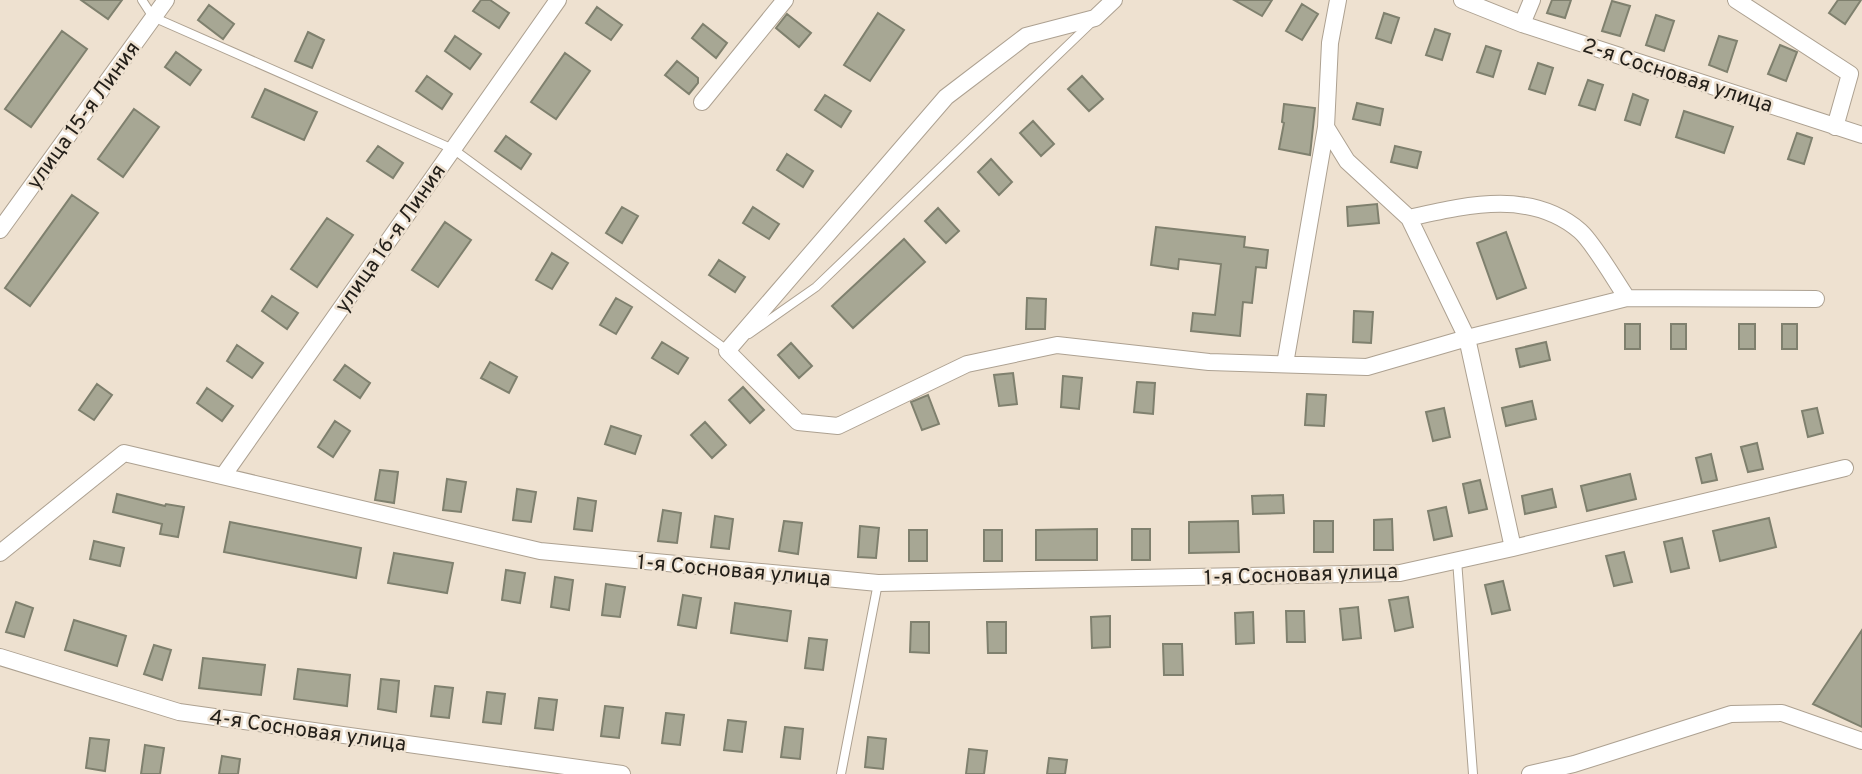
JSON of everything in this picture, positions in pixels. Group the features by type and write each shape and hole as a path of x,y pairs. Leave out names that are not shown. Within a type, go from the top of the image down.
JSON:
{"street":[{"name":"улица 15-я Линия","path":"0,230 166,0"},
{"name":"улица 16-я Линия","path":"223,476 558,0"},
{"path":"702,102 785,0"},
{"path":"1114,0 1095,18 1026,36 946,97 727,351 798,422 838,426 967,364 1057,345 1209,362 1367,367 1467,338 1627,299 1816,299"},
{"path":"1285,365 1326,127 1330,43 1338,0"},
{"name":"2-я Сосновая улица","path":"1462,0 1522,24 1862,135"},
{"path":"1522,24 1532,0"},
{"path":"1736,0 1850,74 1835,127"},
{"path":"1326,127 1347,161 1409,218 1467,338 1513,548"},
{"path":"1409,218 1498,202 1548,211 1582,232 1627,299"},
{"name":"1-я Сосновая улица","path":"0,553 124,453 540,551 878,583 1400,573 1845,468"},
{"name":"4-я Сосновая улица","path":"0,657 179,712 622,774"},
{"path":"1530,774 1574,764 1731,714 1782,713 1862,741"}],"lane":[{"path":"142,0 153,17 453,149 727,351 816,287 1095,18"},
{"path":"1457,560 1473,774"},
{"path":"841,774 878,583"}],"building":[{"path":"81,0 122,0 108,19"},
{"path":"481,0 490,0 509,13 499,28 473,11"},
{"path":"1234,0 1272,0 1262,16"},
{"path":"1552,0 1571,0 1565,18 1547,13"},
{"path":"1838,0 1861,0 1845,24 1829,13"},
{"path":"1612,1 1630,6 1620,36 1602,31"},
{"path":"1302,4 1318,14 1302,40 1286,31"},
{"path":"209,5 234,24 223,39 198,20"},
{"path":"597,7 622,25 611,40 586,23"},
{"path":"878,13 904,30 870,81 844,65"},
{"path":"1384,13 1399,18 1391,43 1376,38"},
{"path":"787,14 811,33 799,47 776,28"},
{"path":"1656,15 1674,21 1664,51 1646,45"},
{"path":"703,24 727,43 716,58 692,38"},
{"path":"1435,29 1450,34 1442,60 1426,55"},
{"path":"62,31 87,49 31,127 5,109"},
{"path":"308,32 324,40 312,68 295,61"},
{"path":"455,36 481,54 470,69 445,51"},
{"path":"1719,36 1737,41 1727,72 1709,65"},
{"path":"1780,45 1797,52 1786,81 1768,74"},
{"path":"1486,46 1501,51 1493,77 1477,72"},
{"path":"176,52 201,70 190,85 165,67"},
{"path":"565,53 590,71 556,119 531,102"},
{"path":"677,61 698,78 698,83 689,94 665,75"},
{"path":"1538,63 1553,68 1545,94 1529,89"},
{"path":"427,76 452,94 442,109 416,91"},
{"path":"1082,76 1103,99 1089,111 1068,89"},
{"path":"1588,80 1603,85 1595,110 1579,105"},
{"path":"265,89 317,112 304,140 252,117"},
{"path":"1633,94 1648,100 1640,125 1625,120"},
{"path":"825,95 851,111 841,127 815,110"},
{"path":"1357,103 1383,109 1380,125 1353,119"},
{"path":"1284,104 1315,108 1310,155 1279,149"},
{"path":"134,109 159,127 123,177 98,159"},
{"path":"1684,111 1733,127 1724,153 1676,137"},
{"path":"1033,121 1054,144 1041,156 1020,133"},
{"path":"1797,133 1812,138 1804,164 1788,159"},
{"path":"506,136 531,154 521,169 495,151"},
{"path":"378,146 403,163 393,178 367,161"},
{"path":"1395,146 1421,152 1417,168 1391,162"},
{"path":"787,154 813,171 803,187 777,170"},
{"path":"991,159 1012,182 999,195 978,172"},
{"path":"72,195 98,213 30,306 5,288"},
{"path":"1377,204 1379,223 1348,226 1347,207"},
{"path":"622,207 638,216 622,243 606,233"},
{"path":"753,207 779,224 769,239 743,223"},
{"path":"938,208 959,231 946,243 925,221"},
{"path":"327,218 353,235 317,287 291,269"},
{"path":"445,222 471,240 438,287 412,270"},
{"path":"1156,227 1245,237 1244,247 1268,250 1266,268 1256,267 1252,303 1243,302 1240,336 1191,331 1193,313 1215,315 1221,264 1179,259 1178,269 1151,265"},
{"path":"1506,232 1526,288 1497,299 1477,243"},
{"path":"904,239 925,262 853,328 832,306"},
{"path":"552,253 568,263 552,289 536,280"},
{"path":"719,260 745,277 735,292 709,275"},
{"path":"272,296 298,313 287,329 262,311"},
{"path":"616,298 632,307 616,334 600,325"},
{"path":"1027,298 1046,299 1045,329 1026,329"},
{"path":"1354,311 1373,312 1371,343 1353,342"},
{"path":"1625,324 1640,324 1640,349 1625,349"},
{"path":"1671,324 1686,324 1686,349 1671,349"},
{"path":"1739,324 1755,324 1755,349 1739,349"},
{"path":"1782,324 1797,324 1797,349 1782,349"},
{"path":"662,342 688,358 678,374 652,358"},
{"path":"1546,342 1550,360 1520,367 1516,349"},
{"path":"791,343 812,366 799,378 778,355"},
{"path":"237,345 263,363 252,378 227,361"},
{"path":"490,362 517,377 509,393 481,378"},
{"path":"345,365 370,383 360,398 334,380"},
{"path":"1013,373 1017,404 999,406 994,375"},
{"path":"1063,376 1082,378 1079,409 1061,407"},
{"path":"1137,382 1155,383 1153,414 1134,412"},
{"path":"97,384 112,395 94,420 79,410"},
{"path":"743,387 764,410 750,423 729,400"},
{"path":"207,388 233,406 222,421 197,403"},
{"path":"1307,394 1326,395 1324,426 1305,425"},
{"path":"928,395 939,424 922,430 911,402"},
{"path":"1532,401 1536,419 1506,426 1502,408"},
{"path":"1444,408 1450,437 1433,441 1426,412"},
{"path":"1817,408 1823,433 1808,437 1802,411"},
{"path":"335,421 350,431 333,457 318,447"},
{"path":"705,422 726,445 712,458 691,435"},
{"path":"611,426 641,436 635,454 605,444"},
{"path":"1757,443 1763,469 1748,472 1741,447"},
{"path":"1711,454 1717,480 1702,483 1696,458"},
{"path":"380,470 398,472 394,503 375,500"},
{"path":"1630,474 1636,499 1587,511 1581,486"},
{"path":"447,479 466,482 461,512 443,510"},
{"path":"1480,480 1487,509 1469,513 1463,484"},
{"path":"517,489 536,492 531,522 513,520"},
{"path":"1552,489 1556,507 1525,514 1522,496"},
{"path":"117,494 165,506 184,507 178,537 160,534 162,524 113,512"},
{"path":"1283,495 1284,513 1253,514 1252,496"},
{"path":"578,498 596,501 592,531 574,529"},
{"path":"1446,507 1452,536 1434,540 1428,511"},
{"path":"663,510 681,513 677,543 658,541"},
{"path":"715,516 733,519 729,549 711,547"},
{"path":"1769,518 1776,547 1720,561 1713,531"},
{"path":"1392,519 1393,550 1374,550 1374,520"},
{"path":"784,521 802,523 798,554 779,551"},
{"path":"1238,521 1239,552 1189,553 1189,522"},
{"path":"1314,521 1333,521 1333,552 1314,552"},
{"path":"230,522 361,548 356,578 224,552"},
{"path":"860,526 879,528 876,558 858,557"},
{"path":"1097,529 1097,560 1036,560 1036,530"},
{"path":"1132,529 1150,529 1150,560 1132,560"},
{"path":"909,530 927,530 927,561 909,561"},
{"path":"984,530 1002,530 1002,561 984,561"},
{"path":"1682,538 1689,568 1671,572 1664,542"},
{"path":"94,541 124,548 120,566 90,559"},
{"path":"1624,552 1632,582 1614,586 1606,556"},
{"path":"394,553 453,563 447,593 388,583"},
{"path":"506,570 525,573 520,603 502,600"},
{"path":"555,577 573,580 569,610 551,607"},
{"path":"1503,581 1510,610 1492,614 1485,585"},
{"path":"606,584 625,587 620,617 602,615"},
{"path":"683,595 701,598 696,628 678,625"},
{"path":"1408,597 1413,627 1395,631 1389,600"},
{"path":"16,602 33,608 24,637 6,632"},
{"path":"735,603 791,611 787,641 731,633"},
{"path":"1358,607 1361,638 1343,640 1340,609"},
{"path":"1286,611 1304,611 1305,642 1287,642"},
{"path":"1253,612 1254,643 1236,644 1235,613"},
{"path":"1110,616 1110,647 1092,648 1091,617"},
{"path":"74,620 126,636 117,666 65,650"},
{"path":"911,622 929,622 929,653 910,652"},
{"path":"987,622 1006,622 1006,653 988,653"},
{"path":"1862,630 1862,727 1813,704"},
{"path":"809,638 827,640 823,670 805,668"},
{"path":"1163,644 1182,644 1183,675 1164,675"},
{"path":"154,645 171,650 162,680 144,674"},
{"path":"203,658 265,665 261,695 199,688"},
{"path":"298,669 350,675 347,706 294,699"},
{"path":"381,679 399,681 396,712 378,709"},
{"path":"435,686 453,688 449,718 431,716"},
{"path":"487,692 505,694 501,724 483,722"},
{"path":"539,698 557,700 553,730 535,728"},
{"path":"605,706 623,708 619,738 601,736"},
{"path":"666,713 684,715 680,745 662,743"},
{"path":"728,720 746,722 742,752 724,750"},
{"path":"785,727 803,729 800,759 781,757"},
{"path":"868,737 886,739 883,769 865,767"},
{"path":"90,738 109,740 105,771 86,768"},
{"path":"145,745 164,748 160,774 141,774"},
{"path":"969,749 987,751 984,774 966,774"},
{"path":"222,756 240,759 238,774 219,774"},
{"path":"1049,758 1067,760 1065,774 1047,774"}]}
